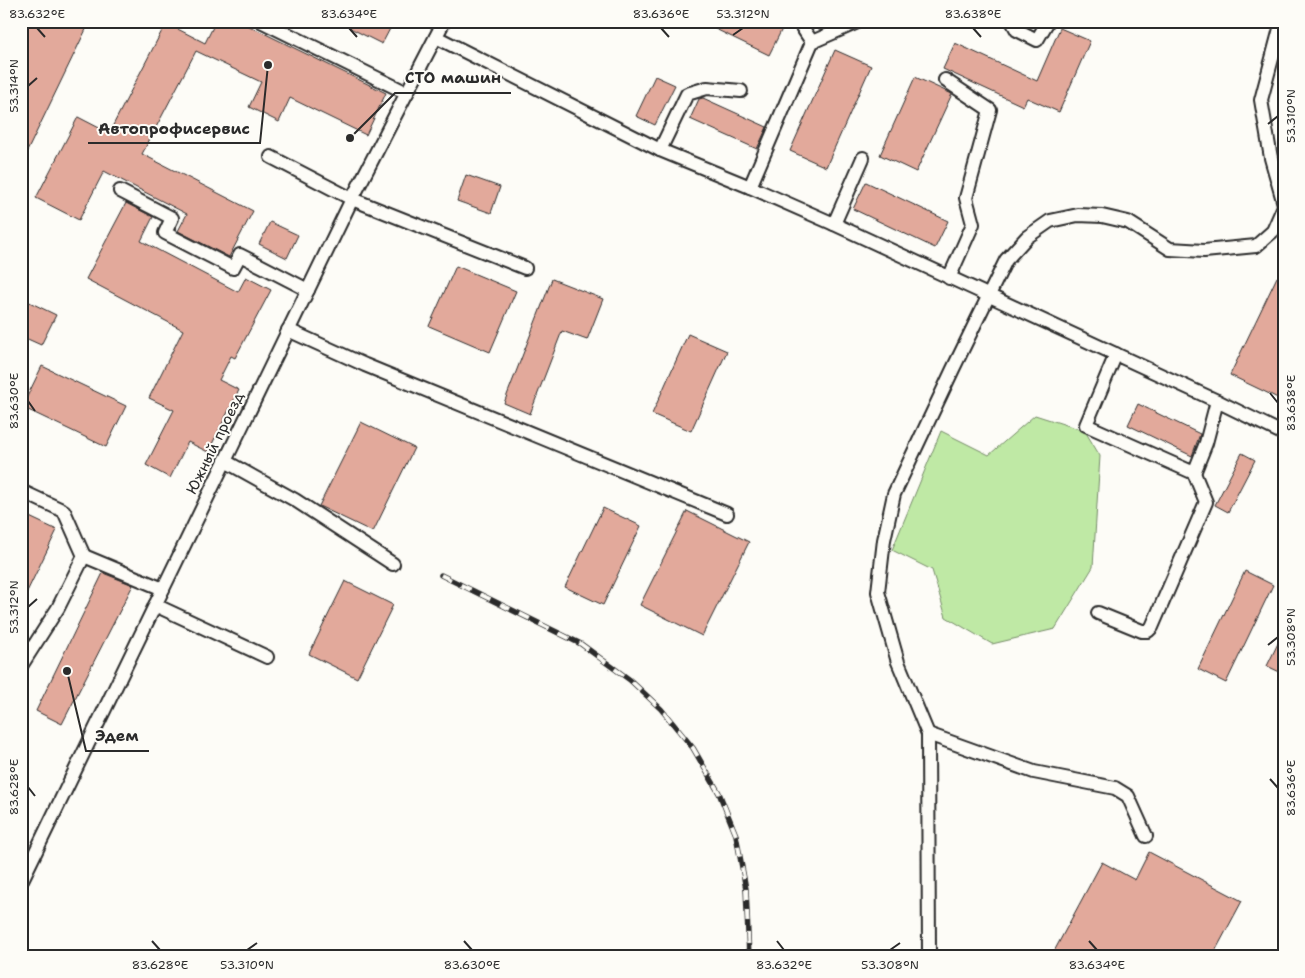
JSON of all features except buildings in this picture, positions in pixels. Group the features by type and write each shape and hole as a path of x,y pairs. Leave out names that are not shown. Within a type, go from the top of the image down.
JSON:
{"street":[{"path":"261,21 407,93"},
{"name":"Южный проезд","path":"21,882 352,199 444,21"},
{"path":"798,21 812,42"},
{"path":"750,187 812,42 860,21"},
{"path":"1012,21 1017,30 1037,40 1048,21"},
{"path":"931,957 929,953 928,734 898,662 878,592 884,540 894,494 1006,260 1027,237 1050,221 1078,215 1102,216 1128,222 1170,249 1204,251 1256,246 1273,231 1284,205 1271,158 1261,100 1282,21"},
{"path":"436,37 660,150 834,224 1217,401 1284,434"},
{"path":"945,80 990,110 966,198 973,224 949,278"},
{"path":"660,150 687,94 707,88 741,91"},
{"path":"272,157 352,199 525,268"},
{"path":"834,224 863,158"},
{"path":"120,191 172,218 165,233 232,268 240,255 308,290"},
{"path":"288,330 365,365 726,514"},
{"path":"1098,613 1142,631 1148,631 1152,627 1206,502 1194,473 1086,425 1116,354"},
{"path":"1194,473 1206,443 1217,401"},
{"path":"225,461 295,500 392,564"},
{"path":"21,491 64,511 84,556 163,589"},
{"path":"21,666 58,608 84,556"},
{"path":"155,605 266,657"},
{"path":"928,734 1034,772 1115,788 1128,796 1146,836"}],"green space":[{"path":"1035,415 1085,431 1100,456 1093,567 1055,629 992,644 946,617 932,570 892,550 941,431 989,455"}],"railway":[{"path":"441,575 581,644 630,680 661,709 693,748 719,793 736,835 746,889 749,957"}],"place":[{"name":"Автопрофисервис","path":"268,65"},
{"name":"СТО машин","path":"350,138"},
{"name":"Эдем","path":"67,671"}]}
